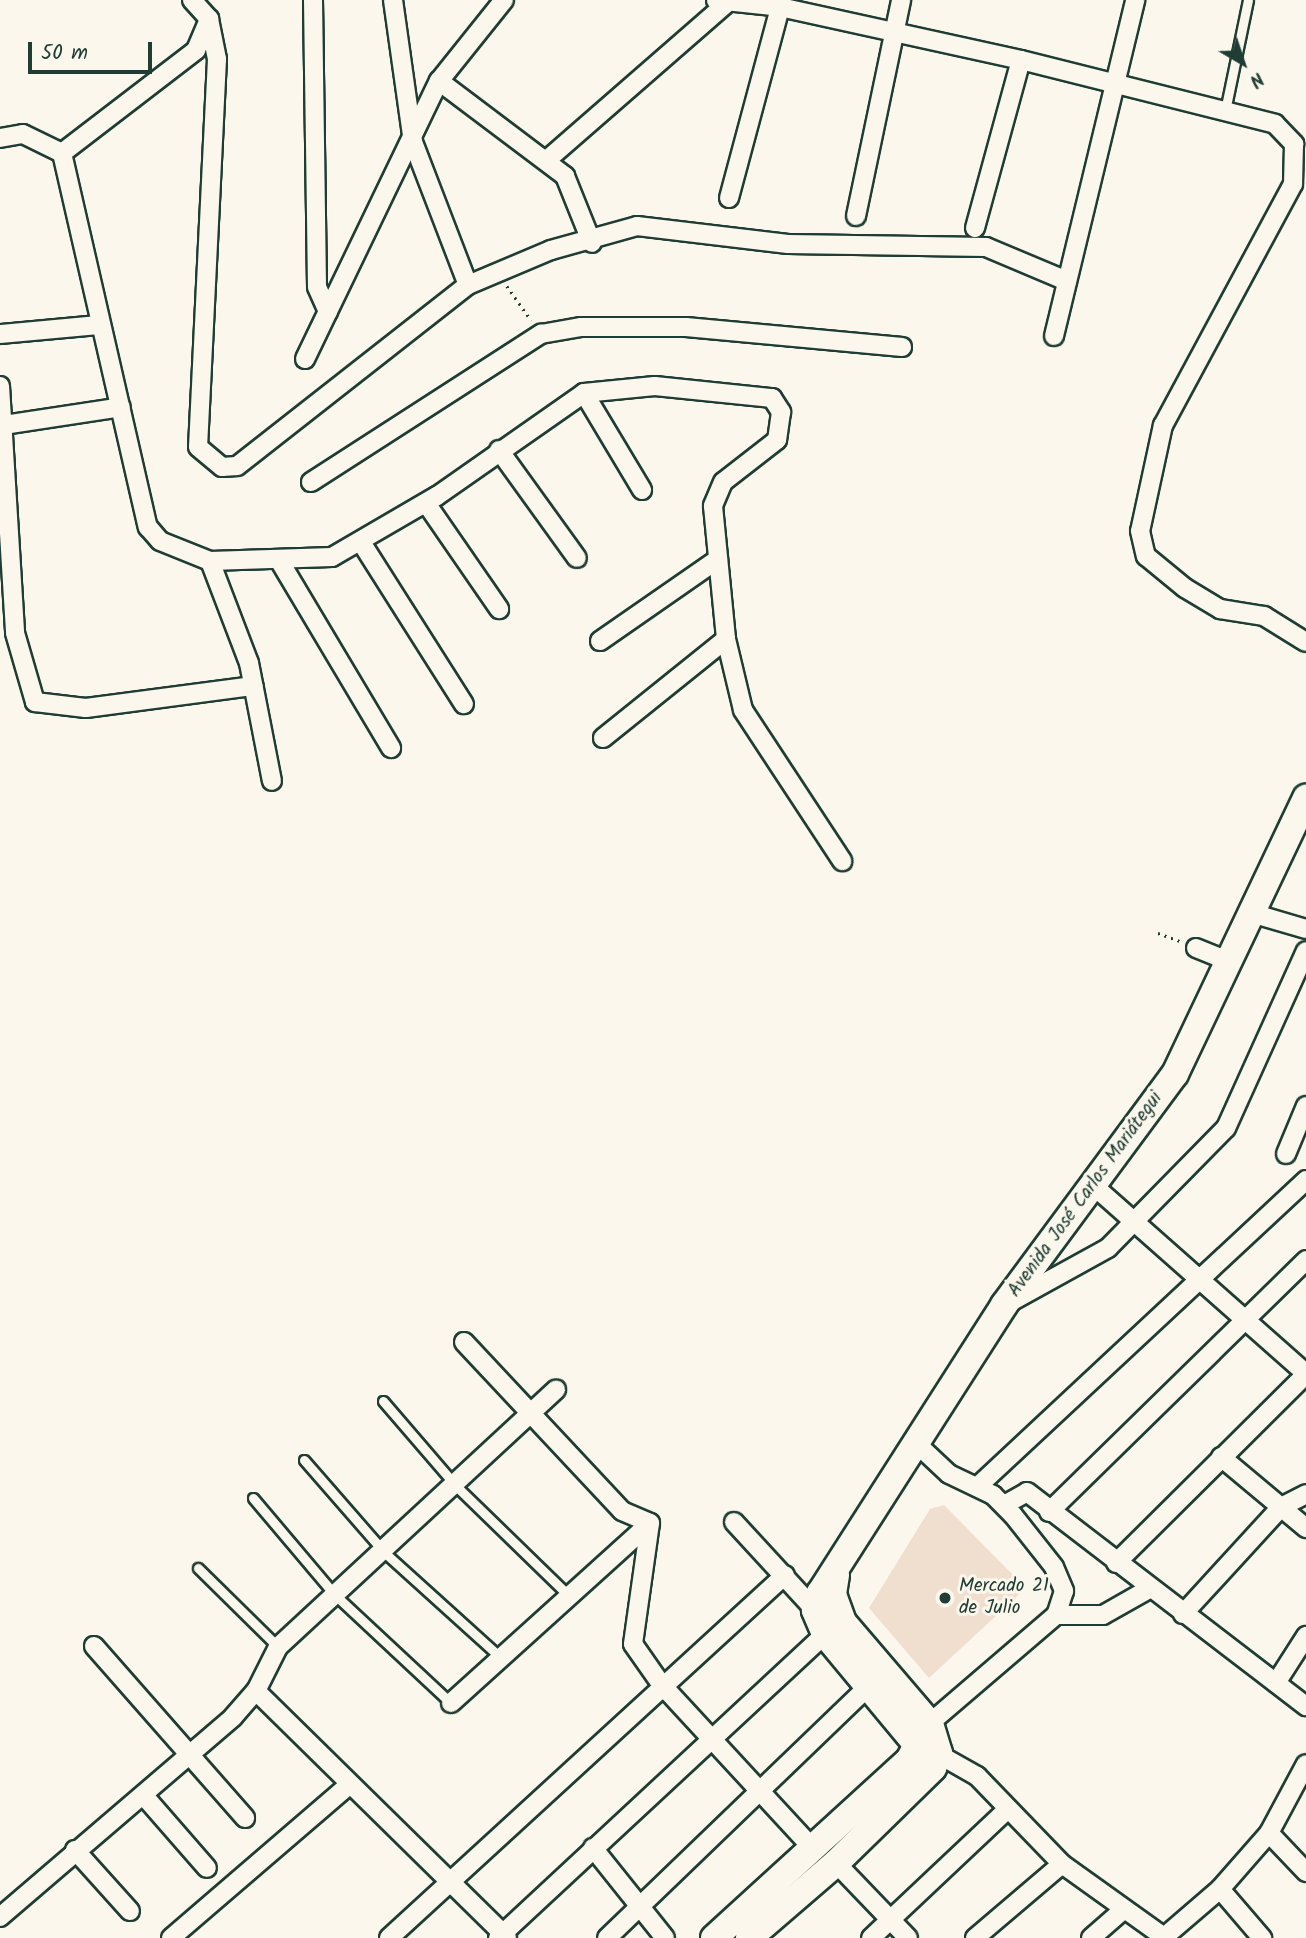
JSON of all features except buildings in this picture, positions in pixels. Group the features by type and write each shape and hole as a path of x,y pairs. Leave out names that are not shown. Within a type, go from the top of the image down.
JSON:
{"street":[{"path":"192,0 209,19 217,59 203,294 198,447 204,456 222,467 237,466 468,285 551,250 592,243 637,226 789,244 986,247 1067,281"},
{"path":"313,0 317,287 328,312"},
{"path":"393,0 413,142 468,285"},
{"path":"305,359 413,142 439,80 504,0"},
{"path":"856,216 901,0"},
{"path":"1054,336 1116,89 1135,0"},
{"path":"548,159 724,1 780,7 1021,60 1116,89 1275,124 1294,144 1293,184 1163,425 1140,540 1151,562 1185,588 1220,608 1264,616 1306,642"},
{"path":"729,198 780,7"},
{"path":"62,153 196,50 209,19"},
{"path":"975,228 1021,60"},
{"path":"439,80 548,159 565,176 592,243"},
{"path":"0,138 23,134 62,153"},
{"path":"62,153 97,325 121,407 148,527 160,541 210,561 332,557 426,503 584,393 722,389 772,398 779,405 777,440 717,491 718,559 726,639 743,710 842,861"},
{"path":"0,334 97,325"},
{"path":"311,482 541,334 581,327 686,327 902,347"},
{"path":"0,386 15,633 35,702 86,708 254,686"},
{"path":"584,393 642,490"},
{"path":"4,425 121,407"},
{"path":"499,450 577,558"},
{"path":"426,503 499,609"},
{"path":"361,542 464,704"},
{"path":"600,641 718,559"},
{"path":"279,560 391,748"},
{"path":"210,561 254,686 272,781"},
{"path":"603,738 726,639"},
{"name":"Avenida José Carlos Mariátegui","path":"815,1610 1004,1305 1095,1187 1175,1074 1248,912 1306,798"},
{"path":"1248,912 1306,929"},
{"path":"1196,948 1226,960"},
{"path":"1004,1305 1108,1248 1140,1222 1226,1128 1306,951"},
{"path":"1286,1154 1306,1106"},
{"path":"977,1487 1204,1281 1306,1180"},
{"path":"1095,1187 1140,1222 1306,1374 1116,1563"},
{"path":"1049,1512 1250,1321 1306,1260"},
{"path":"464,1342 622,1511 650,1523"},
{"path":"0,1917 75,1850 145,1797 256,1691 278,1647 334,1594 386,1553 556,1391"},
{"path":"918,1445 949,1474 977,1487 1004,1505 1054,1567 1064,1591 1056,1615 925,1740"},
{"path":"1222,1457 1306,1528"},
{"path":"1004,1505 1023,1491 1306,1706"},
{"path":"1183,1614 1281,1507 1306,1494"},
{"path":"734,1522 815,1610 825,1634 869,1686 925,1740 977,1776 1062,1864 1163,1937 1220,1889 1269,1833 1306,1764"},
{"path":"451,1703 499,1656 650,1523"},
{"path":"650,1523 631,1635 661,1684 710,1740 908,1938"},
{"path":"388,1938 661,1684 785,1575"},
{"path":"714,1938 825,1857 933,1768 925,1740 843,1622 834,1594 836,1575"},
{"path":"1056,1615 1103,1615 1149,1589"},
{"path":"256,1691 350,1784 411,1850 453,1878 503,1936 593,1848 825,1634"},
{"path":"1276,1683 1306,1636"},
{"path":"94,1646 244,1818"},
{"path":"607,1938 763,1793 869,1686"},
{"path":"170,1938 350,1784"},
{"path":"145,1797 207,1868"},
{"path":"871,1938 1007,1810"},
{"path":"1269,1833 1306,1872"},
{"path":"593,1848 642,1904 664,1938"},
{"path":"75,1850 130,1911"},
{"path":"749,1938 825,1857"},
{"path":"975,1938 1062,1864"},
{"path":"1220,1889 1262,1938"},
{"path":"1091,1938 1123,1910"}],"lane":[{"path":"1225,111 1248,0"},
{"path":"383,1401 456,1486 568,1595"},
{"path":"304,1460 386,1553 499,1656"},
{"path":"253,1498 334,1594 451,1703"},
{"path":"198,1567 278,1647"}],"path":[{"path":"498,273 541,334"},
{"path":"1158,933 1196,948"}],"shaded area":[{"name":"Mercado 21 de Julio","path":"944,1505 1026,1588 929,1678 869,1608 930,1509"}],"place":[{"name":"Mercado 21 de Julio","path":"945,1598"}]}
